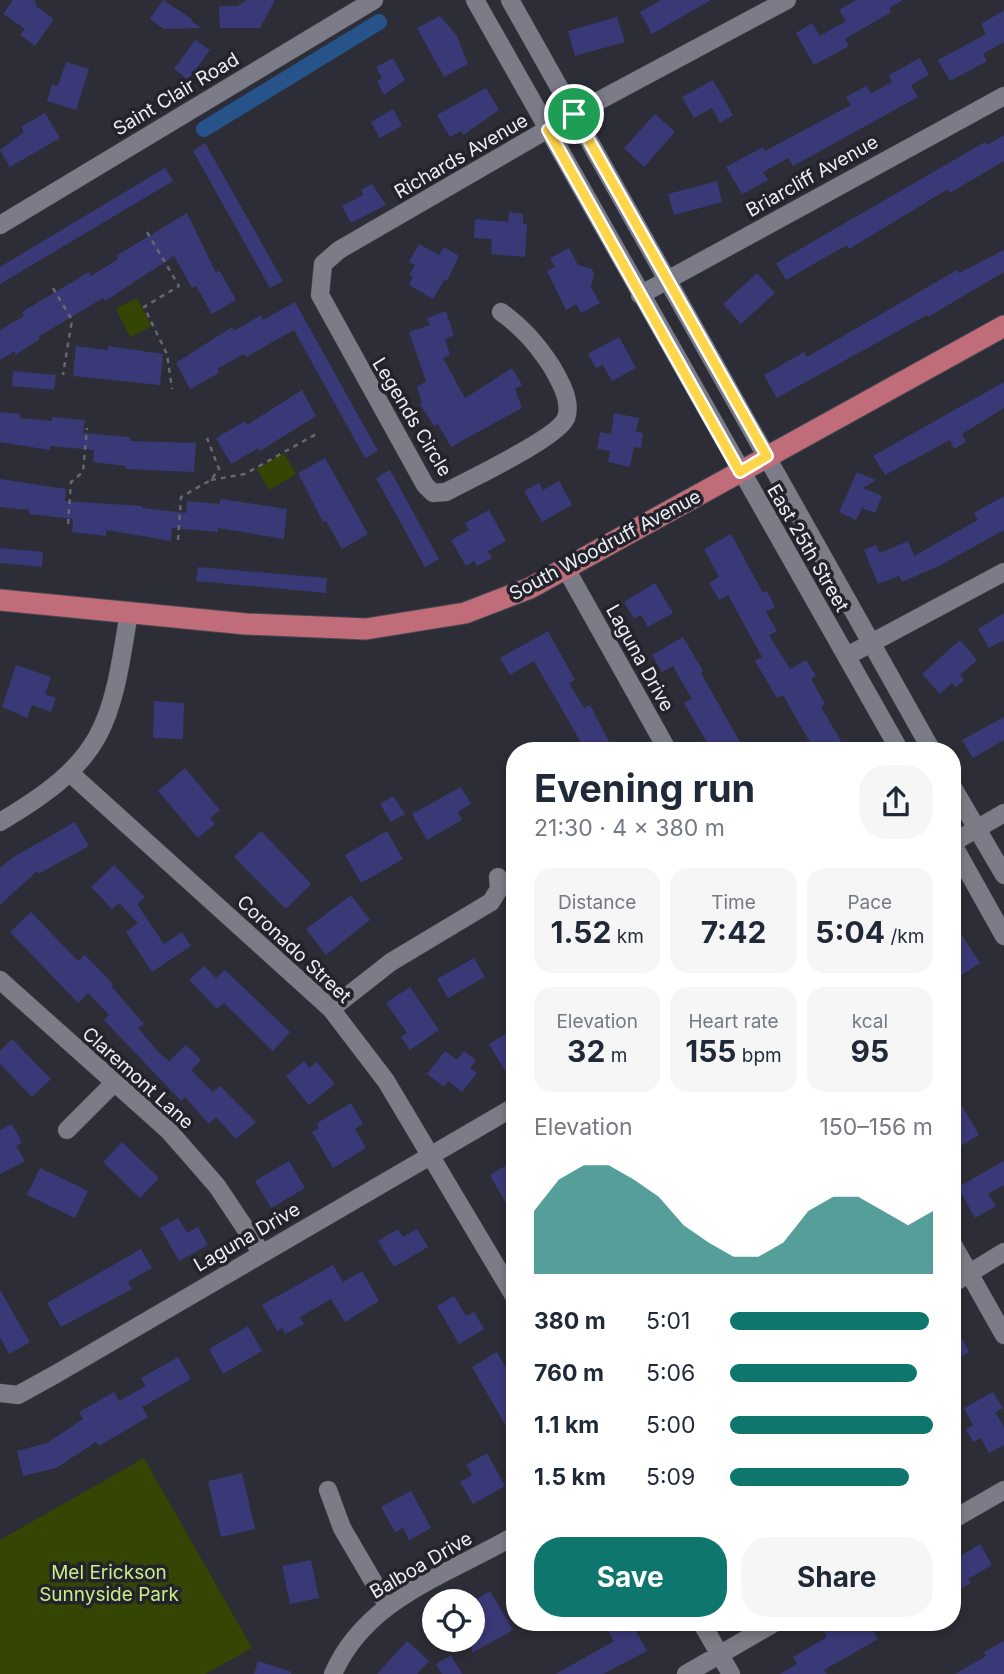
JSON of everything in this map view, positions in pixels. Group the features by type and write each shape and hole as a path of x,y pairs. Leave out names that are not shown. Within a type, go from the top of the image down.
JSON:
{"main road":[{"name":"South Woodruff Avenue","path":"0,600 246,624 366,629 465,613 530,587 570,576 767,456 1004,326"}],"street":[{"name":"Saint Clair Road","path":"0,225 374,0"},
{"name":"East 25th Street","path":"475,0 895,742"},
{"name":"East 25th Street","path":"510,0 927,742"},
{"name":"Richards Avenue","path":"338,334 320,295 323,264 339,250 759,7 787,0"},
{"name":"Briarcliff Avenue","path":"640,295 1004,96"},
{"name":"Legends Circle","path":"338,334 425,485 433,493 446,492 552,434 566,419 567,403 562,383 531,337 501,312"},
{"path":"847,656 1004,572"},
{"name":"Laguna Drive","path":"570,576 663,742"},
{"path":"0,822 70,773 85,758 107,719 118,688 129,612"},
{"name":"Coronado Street","path":"70,773 331,1009 386,1082 432,1154 506,1282"},
{"path":"961,802 1004,875"},
{"path":"961,838 1004,813"},
{"path":"961,859 1004,936"},
{"path":"331,1009 391,962 491,902 499,889 498,877"},
{"name":"Claremont Lane","path":"0,980 177,1140 217,1186 261,1252"},
{"path":"67,1130 113,1084"},
{"name":"Laguna Drive","path":"0,1393 18,1395 506,1112"},
{"path":"961,1279 1004,1252"},
{"path":"961,1258 1004,1335"},
{"path":"328,1490 342,1528 387,1605"},
{"path":"961,1515 1004,1490"},
{"name":"Balboa Drive","path":"333,1674 347,1646 364,1624 387,1605 506,1540"},
{"path":"706,1631 731,1674"},
{"path":"686,1674 761,1631"}],"path":[{"path":"147,232 179,286 144,307 167,354 172,390"},
{"path":"53,288 72,320 63,374"},
{"path":"68,524 71,482 83,472 87,428"},
{"path":"178,540 181,497 211,480 245,474 318,433"},
{"path":"207,438 219,469 225,476"},
{"path":"211,480 219,469"}],"green space":[{"path":"137,298 152,326 130,337 116,309"},
{"path":"284,453 296,474 269,490 257,469"},
{"name":"Mel Erickson Sunnyside Park","path":"144,1458 252,1648 205,1674 0,1674 0,1540"}],"building":[{"path":"13,0 35,0 36,6 54,19 35,46 20,35 25,29 3,14"},
{"path":"163,0 201,28 164,29 150,19"},
{"path":"247,0 275,0 260,28 220,28 219,6 237,6"},
{"path":"661,0 711,0 652,34 640,12"},
{"path":"856,0 903,0 889,8 891,12 845,39 849,46 814,65 796,33 812,23 820,36 846,21 839,10"},
{"path":"1004,10 1004,42 983,54 987,61 950,81 938,60 986,34 981,24"},
{"path":"440,16 457,36 468,64 444,77 417,28"},
{"path":"617,17 625,42 575,56 568,31"},
{"path":"195,40 210,50 188,80 174,69"},
{"path":"393,58 405,80 384,95 377,81 382,78 376,67"},
{"path":"920,58 929,75 911,85 918,97 793,166 788,158 763,172 768,180 742,194 726,167 763,147 765,151 851,105 846,97 866,86 871,93 892,82 889,75"},
{"path":"66,62 89,69 76,110 47,101 52,84 58,86"},
{"path":"713,80 733,115 720,123 712,108 694,118 682,97"},
{"path":"486,88 499,110 463,135 461,131 450,137 437,115"},
{"path":"393,109 402,126 380,138 371,122"},
{"path":"45,113 60,138 10,167 0,150 24,132 21,127"},
{"path":"655,114 675,132 644,167 624,148"},
{"path":"1004,135 1004,161 950,193 948,189 849,249 847,245 786,280 776,263 985,142 987,145"},
{"path":"205,143 283,281 270,288 193,151"},
{"path":"165,168 173,181 0,284 0,267"},
{"path":"717,181 722,202 674,215 668,194"},
{"path":"372,184 386,205 351,223 342,206 363,195 361,190"},
{"path":"509,212 523,214 523,223 527,224 525,257 491,254 492,239 474,238 475,219 508,222"},
{"path":"187,213 216,273 219,270 236,300 212,314 196,286 192,288 174,256 105,301 103,298 38,337 40,339 15,355 15,351 0,360 0,330 24,316 22,312 89,272 91,276 118,259 116,256"},
{"path":"419,244 439,255 444,247 459,256 447,281 444,280 433,299 409,285 413,277 409,275 415,265 409,262"},
{"path":"569,248 578,265 592,269 594,274 591,287 600,303 581,313 576,304 566,310 547,271 555,267 550,258"},
{"path":"1004,250 1004,272 928,317 927,315 777,398 764,375 804,352 807,357 957,270 959,273"},
{"path":"757,273 775,293 741,324 723,304"},
{"path":"295,302 378,451 365,458 294,330 246,357 244,354 217,369 219,373 190,389 176,363 232,327 234,331 261,315 263,320"},
{"path":"446,311 454,335 445,339 450,355 443,358 465,398 512,368 522,385 515,389 522,408 451,447 438,424 434,426 420,404 422,403 417,387 426,381 409,332 430,325 427,318"},
{"path":"619,337 636,368 612,381 603,365 596,368 588,354"},
{"path":"76,346 108,350 108,346 163,354 160,385 73,376"},
{"path":"13,371 56,375 54,390 12,386"},
{"path":"1004,382 1004,408 962,434 966,442 954,449 950,440 885,475 873,456"},
{"path":"302,390 316,416 260,451 258,448 231,464 216,438 245,421 247,425"},
{"path":"0,412 20,414 20,418 85,420 83,433 130,437 130,441 196,443 194,472 126,469 126,466 93,462 94,450 50,446 50,450 0,442"},
{"path":"614,413 639,418 636,432 643,433 641,448 634,447 630,467 608,462 610,451 597,449 600,432 611,434"},
{"path":"325,458 368,534 342,549 326,521 323,522 298,473"},
{"path":"390,470 439,559 425,567 376,478"},
{"path":"857,472 876,480 863,488 882,496 875,513 862,508 856,520 839,512"},
{"path":"0,479 66,489 65,501 142,506 186,513 187,501 220,504 220,499 287,509 284,539 218,528 218,532 172,528 171,541 106,530 106,536 72,532 73,519 29,514 29,510 0,507"},
{"path":"559,481 572,505 542,522 524,491 539,483 543,490"},
{"path":"1004,496 1004,530 939,566 902,582 899,576 878,584 864,550 876,545 880,553 908,541 914,556 978,520 974,513"},
{"path":"489,510 506,541 488,551 492,558 477,566 474,561 466,566 451,540 469,530 465,523"},
{"path":"731,534 763,593 767,591 775,607 766,612 777,631 769,635 790,669 806,660 816,676 811,679 825,704 821,707 841,741 810,742 783,695 777,698 755,661 762,657 728,595 719,600 709,583 719,577 704,549"},
{"path":"0,548 43,552 42,567 0,563"},
{"path":"198,567 327,578 326,593 196,581"},
{"path":"655,583 673,613 648,627 641,615 634,619 624,602"},
{"path":"1004,613 1004,640 989,648 978,629"},
{"path":"548,631 575,680 569,683 584,708 590,705 609,742 581,742 534,661 510,675 500,658"},
{"path":"683,637 740,742 707,742 684,703 692,699 673,666 662,672 652,655"},
{"path":"960,640 977,660 960,675 964,680 956,687 952,683 940,694 922,674"},
{"path":"16,665 51,677 45,694 56,698 51,712 32,705 27,718 2,707"},
{"path":"154,701 184,703 183,739 153,738"},
{"path":"1004,717 1004,740 973,758 962,740"},
{"path":"185,768 220,810 210,818 215,824 198,838 158,791"},
{"path":"461,787 471,804 458,812 462,820 427,840 412,814"},
{"path":"393,796 405,814 391,822 380,804"},
{"path":"75,822 89,846 38,874 37,871 0,905 0,868 12,858"},
{"path":"261,831 311,884 286,909 234,857"},
{"path":"387,831 403,859 361,883 345,855"},
{"path":"114,865 145,897 137,904 164,944 182,932 191,946 152,972 126,932 138,923 119,903 112,909 91,887"},
{"path":"351,895 370,920 326,955 306,929"},
{"path":"31,912 78,961 85,955 113,984 111,986 144,1024 138,1028 159,1053 169,1061 186,1045 201,1060 191,1070 213,1092 220,1086 256,1122 236,1139 216,1117 209,1124 185,1097 181,1101 104,1020 109,1015 88,993 78,1003 10,932"},
{"path":"961,934 980,963 961,975"},
{"path":"474,958 485,977 448,998 437,979"},
{"path":"204,966 216,978 225,970 290,1032 273,1051 224,1003 217,1009 189,980"},
{"path":"410,987 439,1030 410,1050 401,1037 407,1033 386,1003"},
{"path":"506,1034 505,1071 489,1044"},
{"path":"12,1039 51,1079 32,1097 0,1064 0,1051"},
{"path":"445,1051 457,1060 464,1051 476,1060 470,1068 477,1073 462,1092 448,1081 444,1087 427,1074"},
{"path":"304,1061 309,1068 317,1062 335,1084 309,1105 286,1076"},
{"path":"351,1103 363,1124 355,1129 366,1148 333,1168 312,1132 319,1128 317,1123"},
{"path":"961,1104 979,1135 961,1146"},
{"path":"12,1124 22,1143 16,1146 25,1161 0,1174 0,1130"},
{"path":"122,1142 159,1178 140,1198 103,1162"},
{"path":"289,1161 305,1188 271,1208 255,1181"},
{"path":"1004,1161 1004,1185 988,1194 996,1206 975,1218 961,1192 961,1185"},
{"path":"506,1166 506,1204 490,1175"},
{"path":"40,1168 88,1191 75,1218 27,1195"},
{"path":"178,1218 187,1233 198,1227 208,1245 179,1261 160,1228"},
{"path":"398,1229 403,1237 417,1229 428,1247 394,1267 378,1241"},
{"path":"141,1249 152,1268 128,1282 132,1289 61,1327 47,1303"},
{"path":"333,1265 343,1282 362,1271 379,1301 345,1322 331,1299 300,1317 304,1324 285,1334 282,1328 277,1331 262,1305"},
{"path":"0,1290 30,1342 9,1354 0,1337"},
{"path":"454,1296 466,1316 474,1312 484,1329 459,1344 437,1306"},
{"path":"248,1326 262,1351 223,1374 209,1349"},
{"path":"961,1337 969,1352 961,1356"},
{"path":"497,1352 506,1368 506,1426 472,1367"},
{"path":"178,1357 191,1379 142,1407 148,1417 99,1446 96,1442 56,1468 23,1476 17,1451 47,1443 83,1419 79,1412 114,1392 119,1401 146,1386 141,1378"},
{"path":"993,1392 1003,1408 995,1412 1004,1427 1004,1445 989,1453 981,1438 973,1442 966,1429 973,1425 964,1408"},
{"path":"487,1453 505,1486 473,1504 460,1482 472,1475 466,1465"},
{"path":"242,1473 255,1529 221,1537 208,1481"},
{"path":"411,1491 431,1528 409,1540 403,1528 395,1532 381,1507"},
{"path":"980,1544 992,1565 968,1579 971,1583 961,1588 961,1556"},
{"path":"311,1560 319,1598 290,1604 282,1566"},
{"path":"490,1591 506,1618 506,1631 511,1631 485,1646 485,1594"},
{"path":"609,1631 636,1631 647,1651 603,1674 556,1674 614,1641"},
{"path":"873,1631 878,1639 824,1670 827,1674 780,1674 797,1664 793,1657 827,1637 824,1632"},
{"path":"407,1641 429,1661 417,1674 377,1674"},
{"path":"1004,1641 1004,1674 955,1674 986,1656 984,1652"},
{"path":"451,1655 462,1674 442,1674 436,1664"},
{"path":"258,1661 292,1672 254,1674"}],"waterway":[{"path":"204,129 379,22"}],"route":[{"path":"574,114 767,456 740,472 548,130 574,114"}]}
